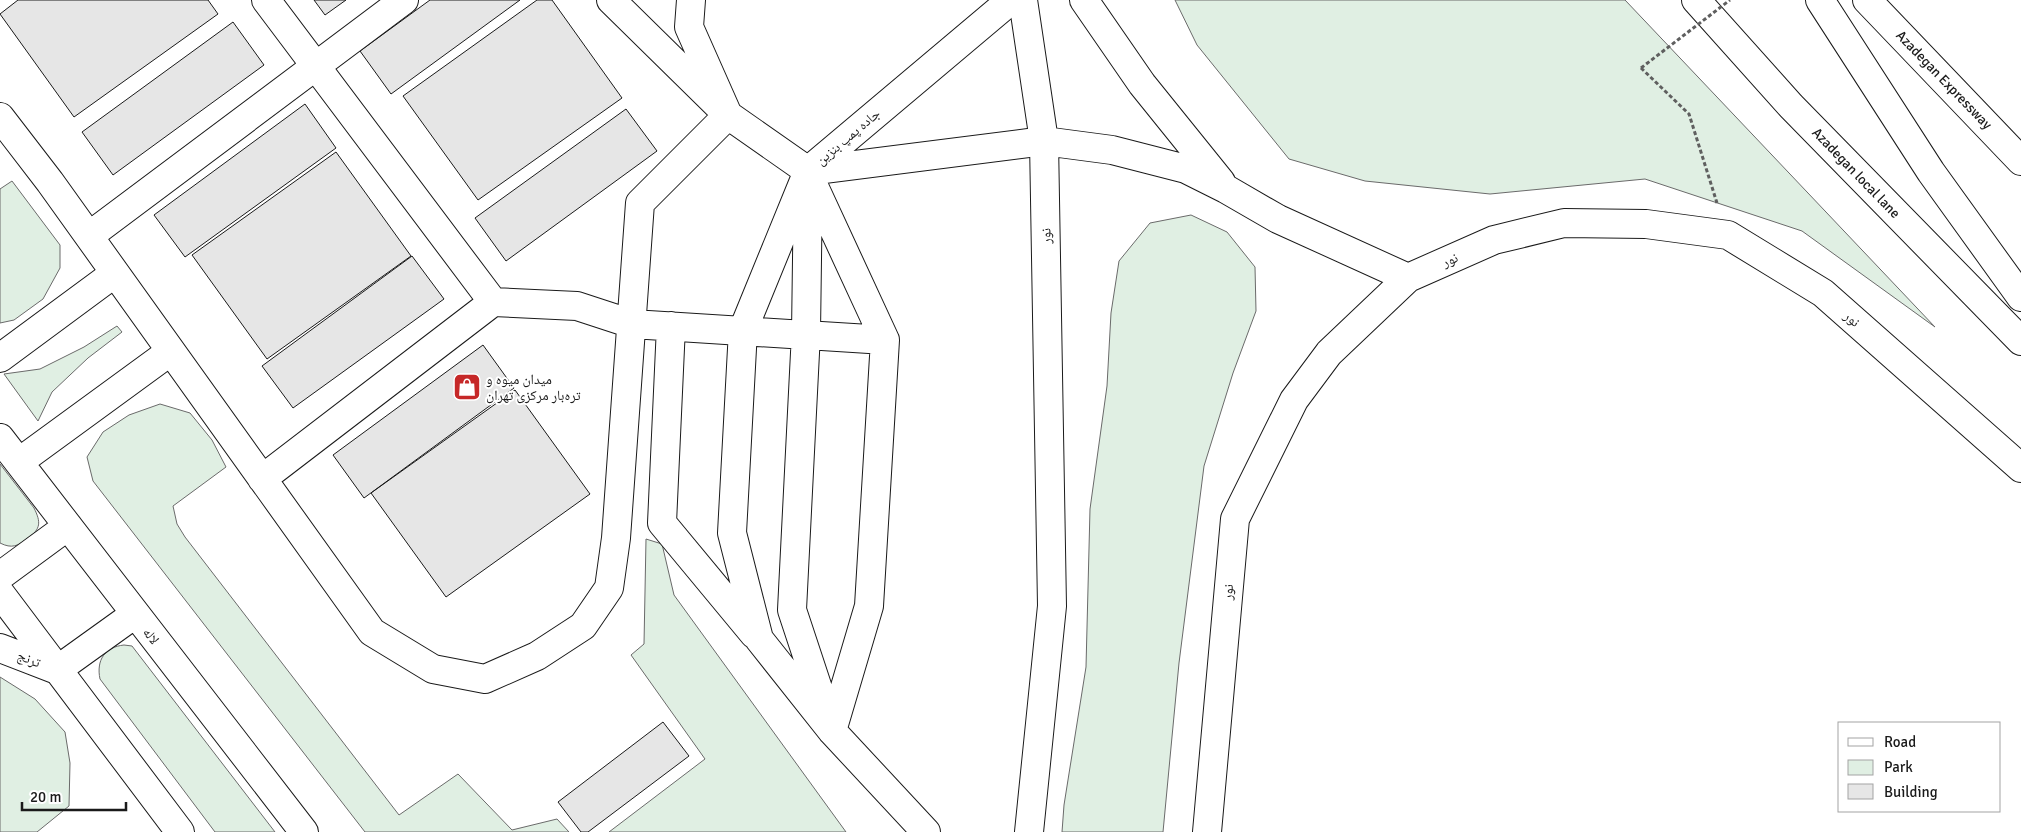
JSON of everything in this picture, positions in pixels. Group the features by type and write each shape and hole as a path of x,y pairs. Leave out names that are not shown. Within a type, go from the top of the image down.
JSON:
{"main road":[{"path":"266,0 493,302"},
{"path":"89,236 404,0"},
{"name":"جاده پمپ بنزین","path":"611,0 728,115 808,171 1011,0"},
{"path":"0,117 89,236 372,632 433,669 484,679 537,656 583,626 609,588 616,538 640,203 728,115 689,27 691,0"},
{"name":"نور","path":"1023,0 1044,141 1052,606 1029,832"},
{"path":"1084,0 1142,84 1226,189"},
{"name":"Azadegan local lane","path":"1696,0 1791,106 2021,341"},
{"path":"1820,0 1931,172 2021,297"},
{"name":"Azadegan Expressway","path":"1868,0 2021,161"},
{"path":"808,171 1044,141 1112,150 1186,169 1226,189 1278,219 1408,278"},
{"path":"759,639 732,533 743,330 808,171"},
{"path":"808,171 806,333 792,610 832,731"},
{"path":"808,171 885,340 869,606 832,731"},
{"name":"نور","path":"1206,832 1234,519 1294,400 1329,353 1408,278 1494,240 1564,223 1646,224 1728,234 1823,293 2021,468"},
{"path":"0,358 115,273"},
{"path":"262,479 493,302 577,306 632,324 806,333 885,340"},
{"path":"672,326 662,523 759,639 832,731 926,832"},
{"path":"19,462 171,351"},
{"name":"لاله","path":"0,438 304,832"},
{"path":"0,576 68,526"},
{"path":"0,593 180,832"},
{"path":"58,670 135,614"},
{"name":"ترنج","path":"0,648 58,670"}],"path":[{"path":"1728,234 1689,114 1641,68 1730,0"}],"green space":[{"path":"1175,0 1625,0 1935,327 1802,231 1645,179 1490,194 1365,181 1289,159 1197,45"},
{"path":"12,181 60,245 60,268 43,299 14,320 0,323 0,189"},
{"path":"1191,215 1227,232 1255,267 1256,311 1233,373 1204,466 1179,663 1163,832 1062,832 1064,805 1086,667 1090,509 1107,386 1111,313 1119,261 1150,223"},
{"path":"117,326 122,332 88,358 52,392 38,421 4,374 40,369 84,347"},
{"path":"160,404 190,413 212,440 226,467 173,506 177,524 185,537 399,815 458,774 512,830 557,819 569,832 365,832 93,481 87,457 103,432 129,415"},
{"path":"0,464 34,508 39,521 32,535 15,546 0,543"},
{"path":"646,539 662,544 674,595 846,832 609,832 705,759 631,655 644,644"},
{"path":"124,645 132,646 275,832 215,832 100,679 99,666 103,656 112,648"},
{"path":"0,677 35,699 65,732 70,763 69,806 37,832 0,832"}],"building":[{"path":"18,0 208,0 218,14 74,117 0,14"},
{"path":"314,0 346,0 325,15"},
{"path":"430,0 520,0 391,94 360,51"},
{"path":"537,0 552,0 622,98 478,200 403,96"},
{"path":"233,22 264,65 113,175 82,132"},
{"path":"305,104 336,148 185,257 154,215"},
{"path":"626,109 657,151 506,261 475,218"},
{"path":"336,152 411,256 267,359 192,255"},
{"path":"412,256 444,299 293,408 262,366"},
{"path":"483,345 514,388 364,498 333,455"},
{"path":"515,390 590,494 446,597 371,493"},
{"path":"663,722 689,756 588,832 581,832 558,802"}],"place":[{"name":"میدان میوه و تره‌بار مرکزی تهران","path":"467,387"}]}
